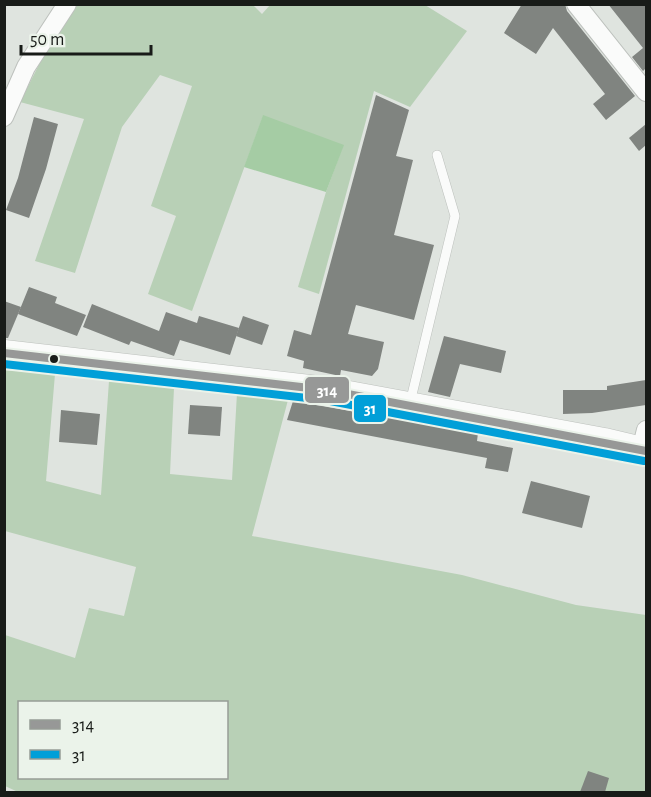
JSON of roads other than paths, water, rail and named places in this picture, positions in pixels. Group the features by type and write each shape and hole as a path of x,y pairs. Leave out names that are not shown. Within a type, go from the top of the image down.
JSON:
{"street":[{"path":"4,117 26,67 67,4"},
{"path":"576,4 646,92"},
{"path":"4,353 327,390 645,443"}],"lane":[{"path":"410,405 455,216 437,155"}]}
